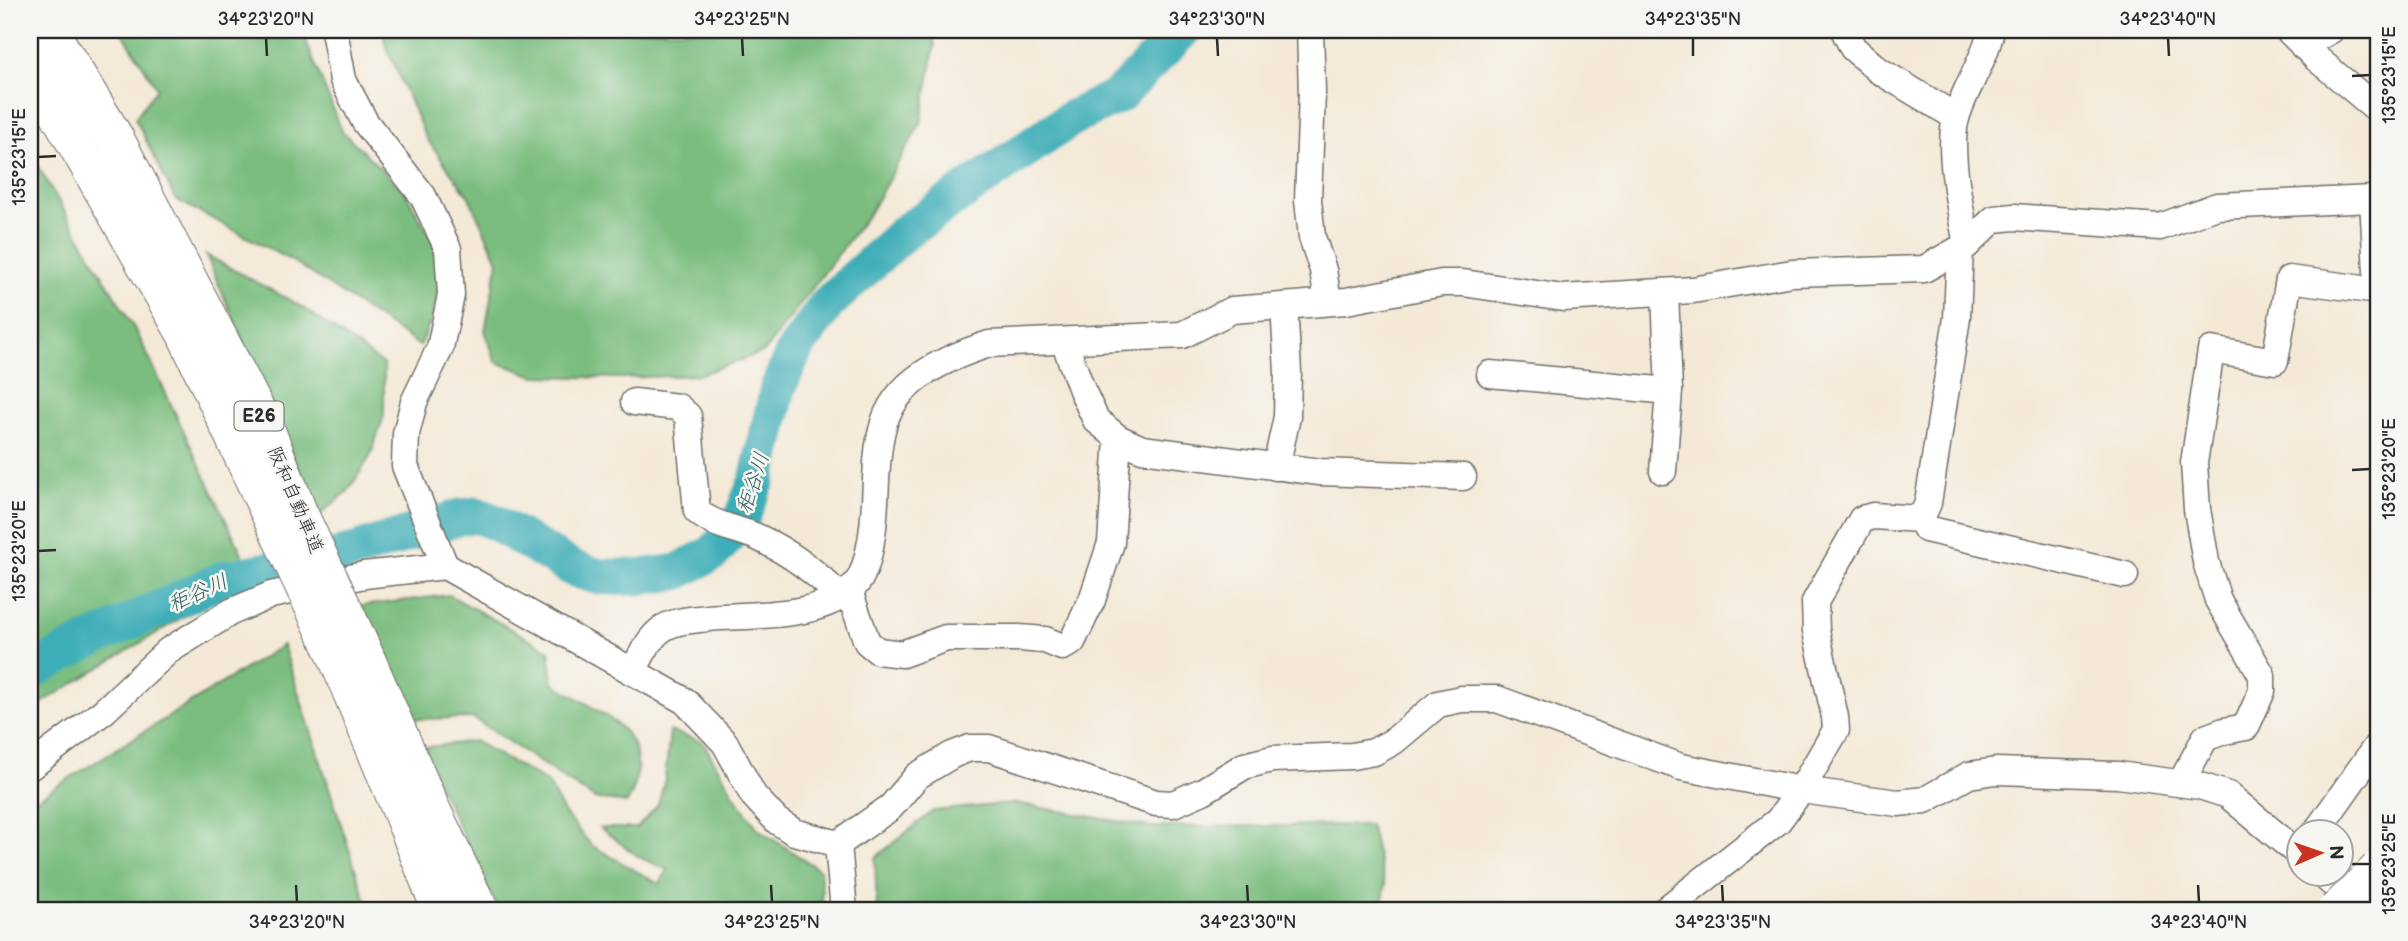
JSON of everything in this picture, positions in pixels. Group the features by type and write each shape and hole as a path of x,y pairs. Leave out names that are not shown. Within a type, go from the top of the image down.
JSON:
{"highway":[{"name":"阪和自動車道","path":"45,45 185,333 335,653 418,814 472,911"},
{"name":"阪和自動車道","path":"418,814 440,911"},
{"path":"418,814 480,911"},
{"path":"2336,911 2378,870"}],"street":[{"path":"334,30 343,80 365,122 423,196 448,249 451,295 440,348 414,402 406,434 405,466 445,566"},
{"path":"1310,30 1312,92 1308,200 1312,237 1323,271 1328,302"},
{"path":"1844,30 1853,48 1878,70 1956,117"},
{"path":"1921,519 1928,503 1957,318 1963,247 1953,161 1956,117 1972,84 1991,30"},
{"path":"2296,38 2331,30"},
{"path":"2296,38 2378,110"},
{"path":"632,672 652,638 665,627 686,620 814,609 845,594 858,583 870,549 876,518 882,427 897,398 922,373 959,354 989,344 1182,335 1233,310 1328,302 1442,282 1563,298 1693,290 1792,272 1924,269 1963,247 1994,219 2014,217 2160,227 2217,206 2376,198 2378,291 2289,279 2275,361 2211,350 2194,463 2197,509 2206,562 2218,600 2262,675 2262,691 2246,727 2205,738 2181,783"},
{"path":"1663,471 1669,391 1665,292"},
{"path":"1276,467 1286,417 1288,372 1284,306"},
{"path":"1064,341 1096,420 1118,438 1142,449 1320,472 1463,477"},
{"path":"1490,374 1669,391"},
{"path":"634,402 678,407 688,416 697,511 706,519 756,537 805,564 845,594 867,642 878,651 902,654 946,638 1045,640 1062,647 1072,642 1092,600 1111,543 1118,438"},
{"path":"1664,911 1777,821 1801,790 1836,730 1816,631 1815,602 1862,519 1873,516 1921,519"},
{"path":"1921,519 1926,529 2125,575"},
{"path":"30,767 104,711 168,650 231,612 271,595 364,575 445,566 685,701 725,743 753,795 777,821 794,832 838,844"},
{"path":"838,844 891,807 917,776 952,755 970,748 989,748 1156,803 1173,804 1203,791 1244,766 1272,759 1352,756 1374,752 1394,741 1438,704 1461,699 1497,699 1681,766 1801,790 1898,803 1925,800 1969,775 1996,771 2118,775 2200,786 2228,794 2286,843"},
{"path":"2326,818 2378,744"},
{"path":"838,844 844,911"},
{"path":"2338,888 2363,911"}],"green space":[{"path":"121,30 306,30 307,44 342,131 405,192 437,248 440,279 432,318 420,346 296,263 175,199 135,118 157,88"},
{"path":"384,30 931,30 935,45 921,123 870,212 764,352 698,375 621,378 535,376 496,362 485,331 498,261 469,197 426,138 385,44"},
{"path":"30,153 138,335 252,575 30,710"},
{"path":"206,255 299,305 384,365 384,415 371,455 348,491 318,516"},
{"path":"449,595 549,650 553,683 607,716 628,736 636,754 637,774 627,803 595,799 473,718 409,719 359,606"},
{"path":"283,645 369,911 30,911 30,803"},
{"path":"670,731 703,742 739,803 759,830 820,870 823,911 499,911 421,748 474,741 548,783 565,814 591,845 659,884 668,870 639,857 600,828 637,828 658,805 665,779"},
{"path":"1014,803 1150,827 1370,825 1385,885 1382,911 877,911 875,858 933,811"},
{"path":"1861,903 1881,903 1941,911 1839,911"}],"waterway":[{"name":"秬谷川","path":"30,672 74,648 223,579 336,557 460,517 476,515 494,522 574,569 600,577 640,577 677,572 713,553 739,524 757,480 778,388 794,351 828,303 905,232 1072,118 1119,95 1183,30"}]}
